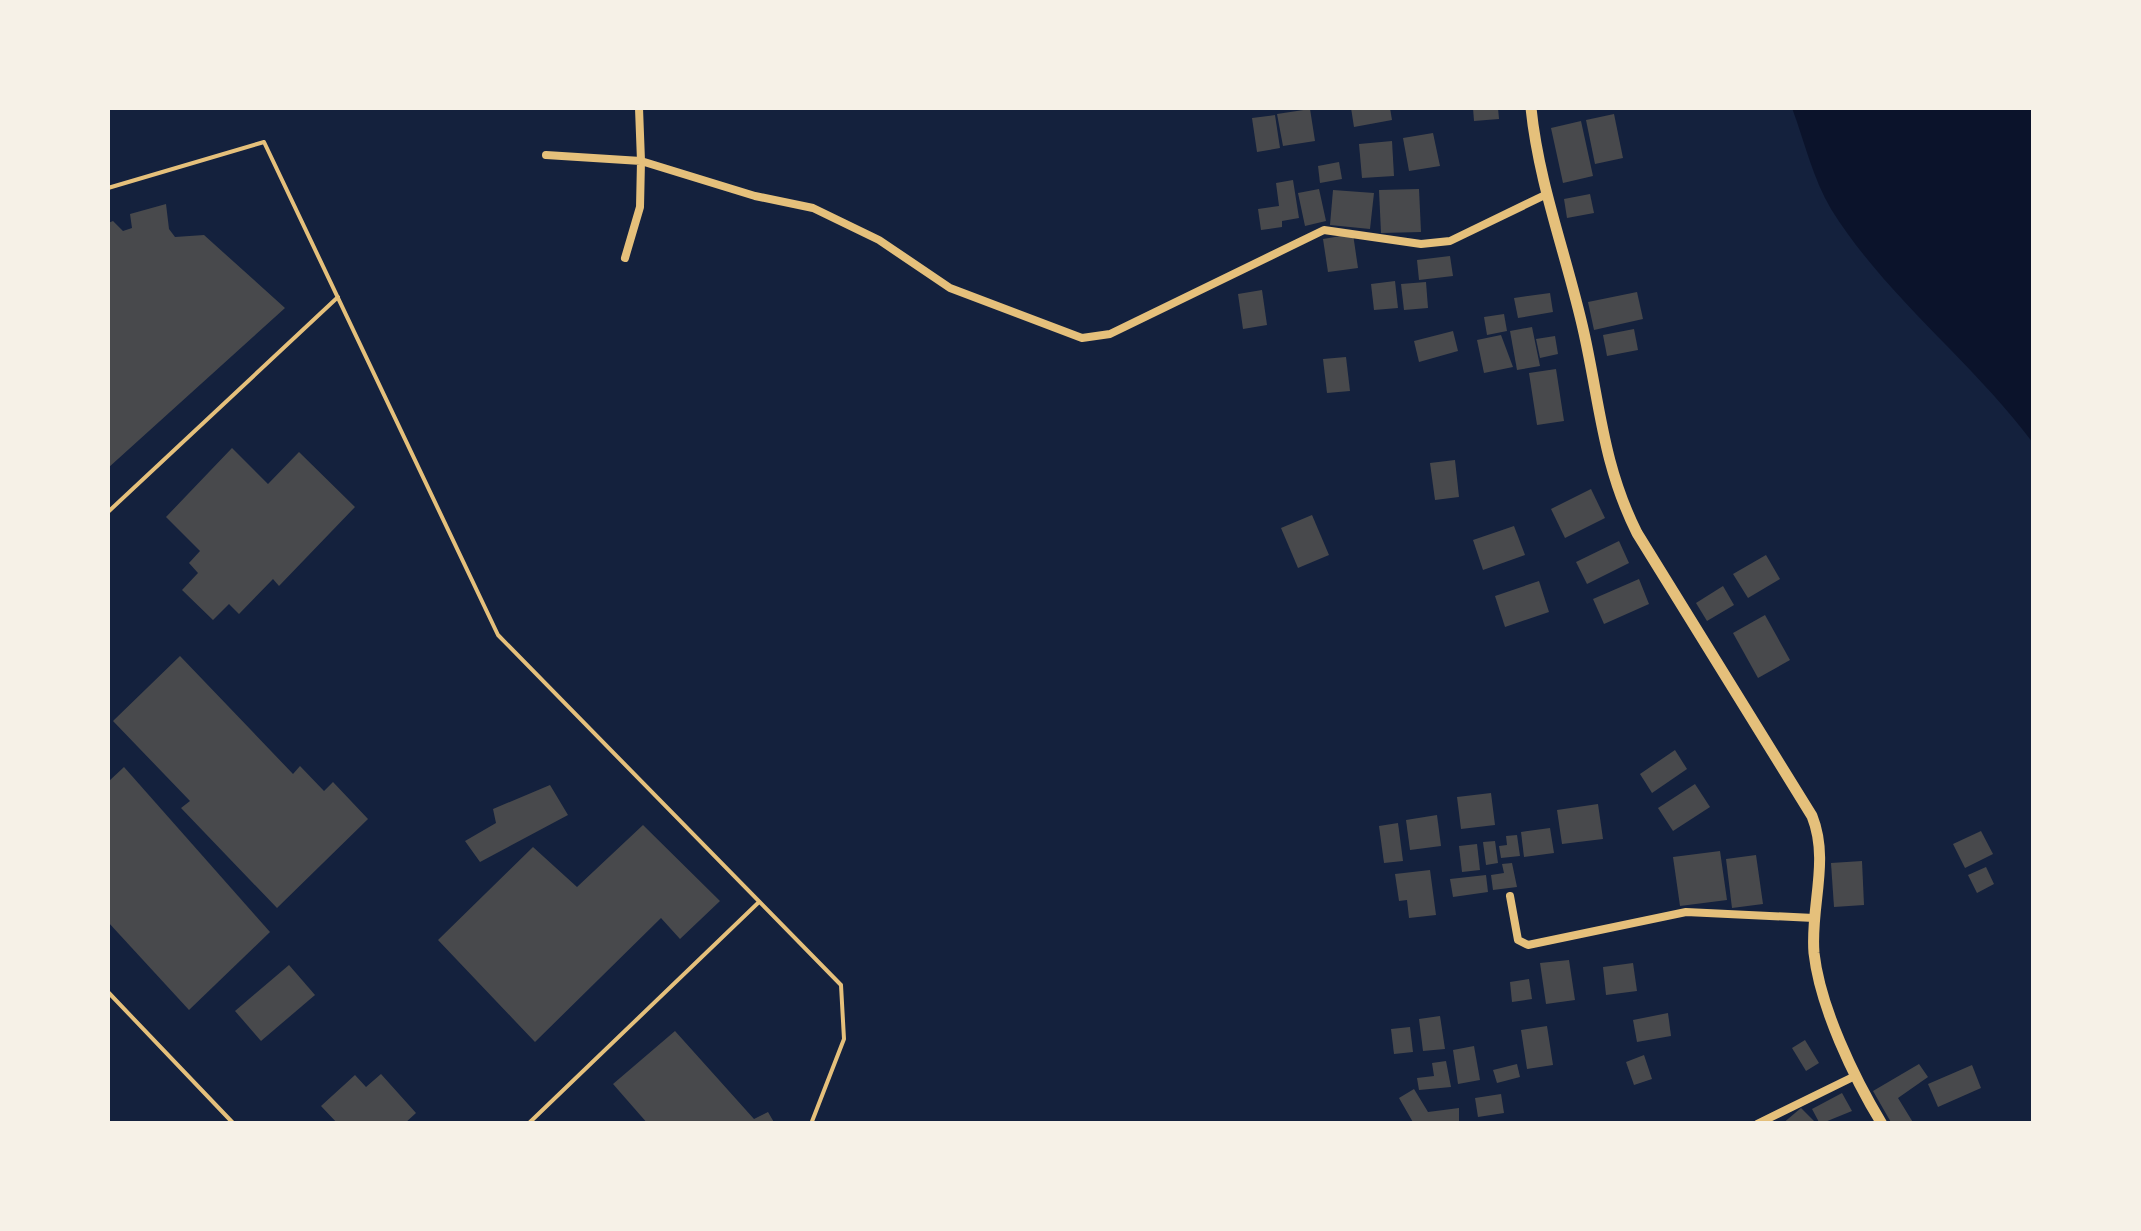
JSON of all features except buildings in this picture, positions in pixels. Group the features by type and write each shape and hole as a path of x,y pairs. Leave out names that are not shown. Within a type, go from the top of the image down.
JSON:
{"main road":[{"path":"1531,108 1545,195 1584,330 1615,488 1637,532 1812,816 1821,862 1814,956 1854,1076 1882,1124"}],"street":[{"path":"625,258 640,207 639,108"},
{"path":"546,155 641,160 755,196 813,208 879,240 950,288 1082,338 1110,334 1225,282 1247,264 1324,230 1421,244 1450,240 1545,195"},
{"path":"1510,896 1518,940 1528,944 1686,912 1814,918"},
{"path":"1757,1124 1854,1076"}],"lane":[{"path":"108,188 264,142 498,635 841,985 844,1039 811,1124"},
{"path":"108,512 338,296"},
{"path":"528,1124 760,902"},
{"path":"108,992 234,1124"}],"water":[{"path":"1792,108 2033,108 2033,443 1853,241 1819,185"}]}
